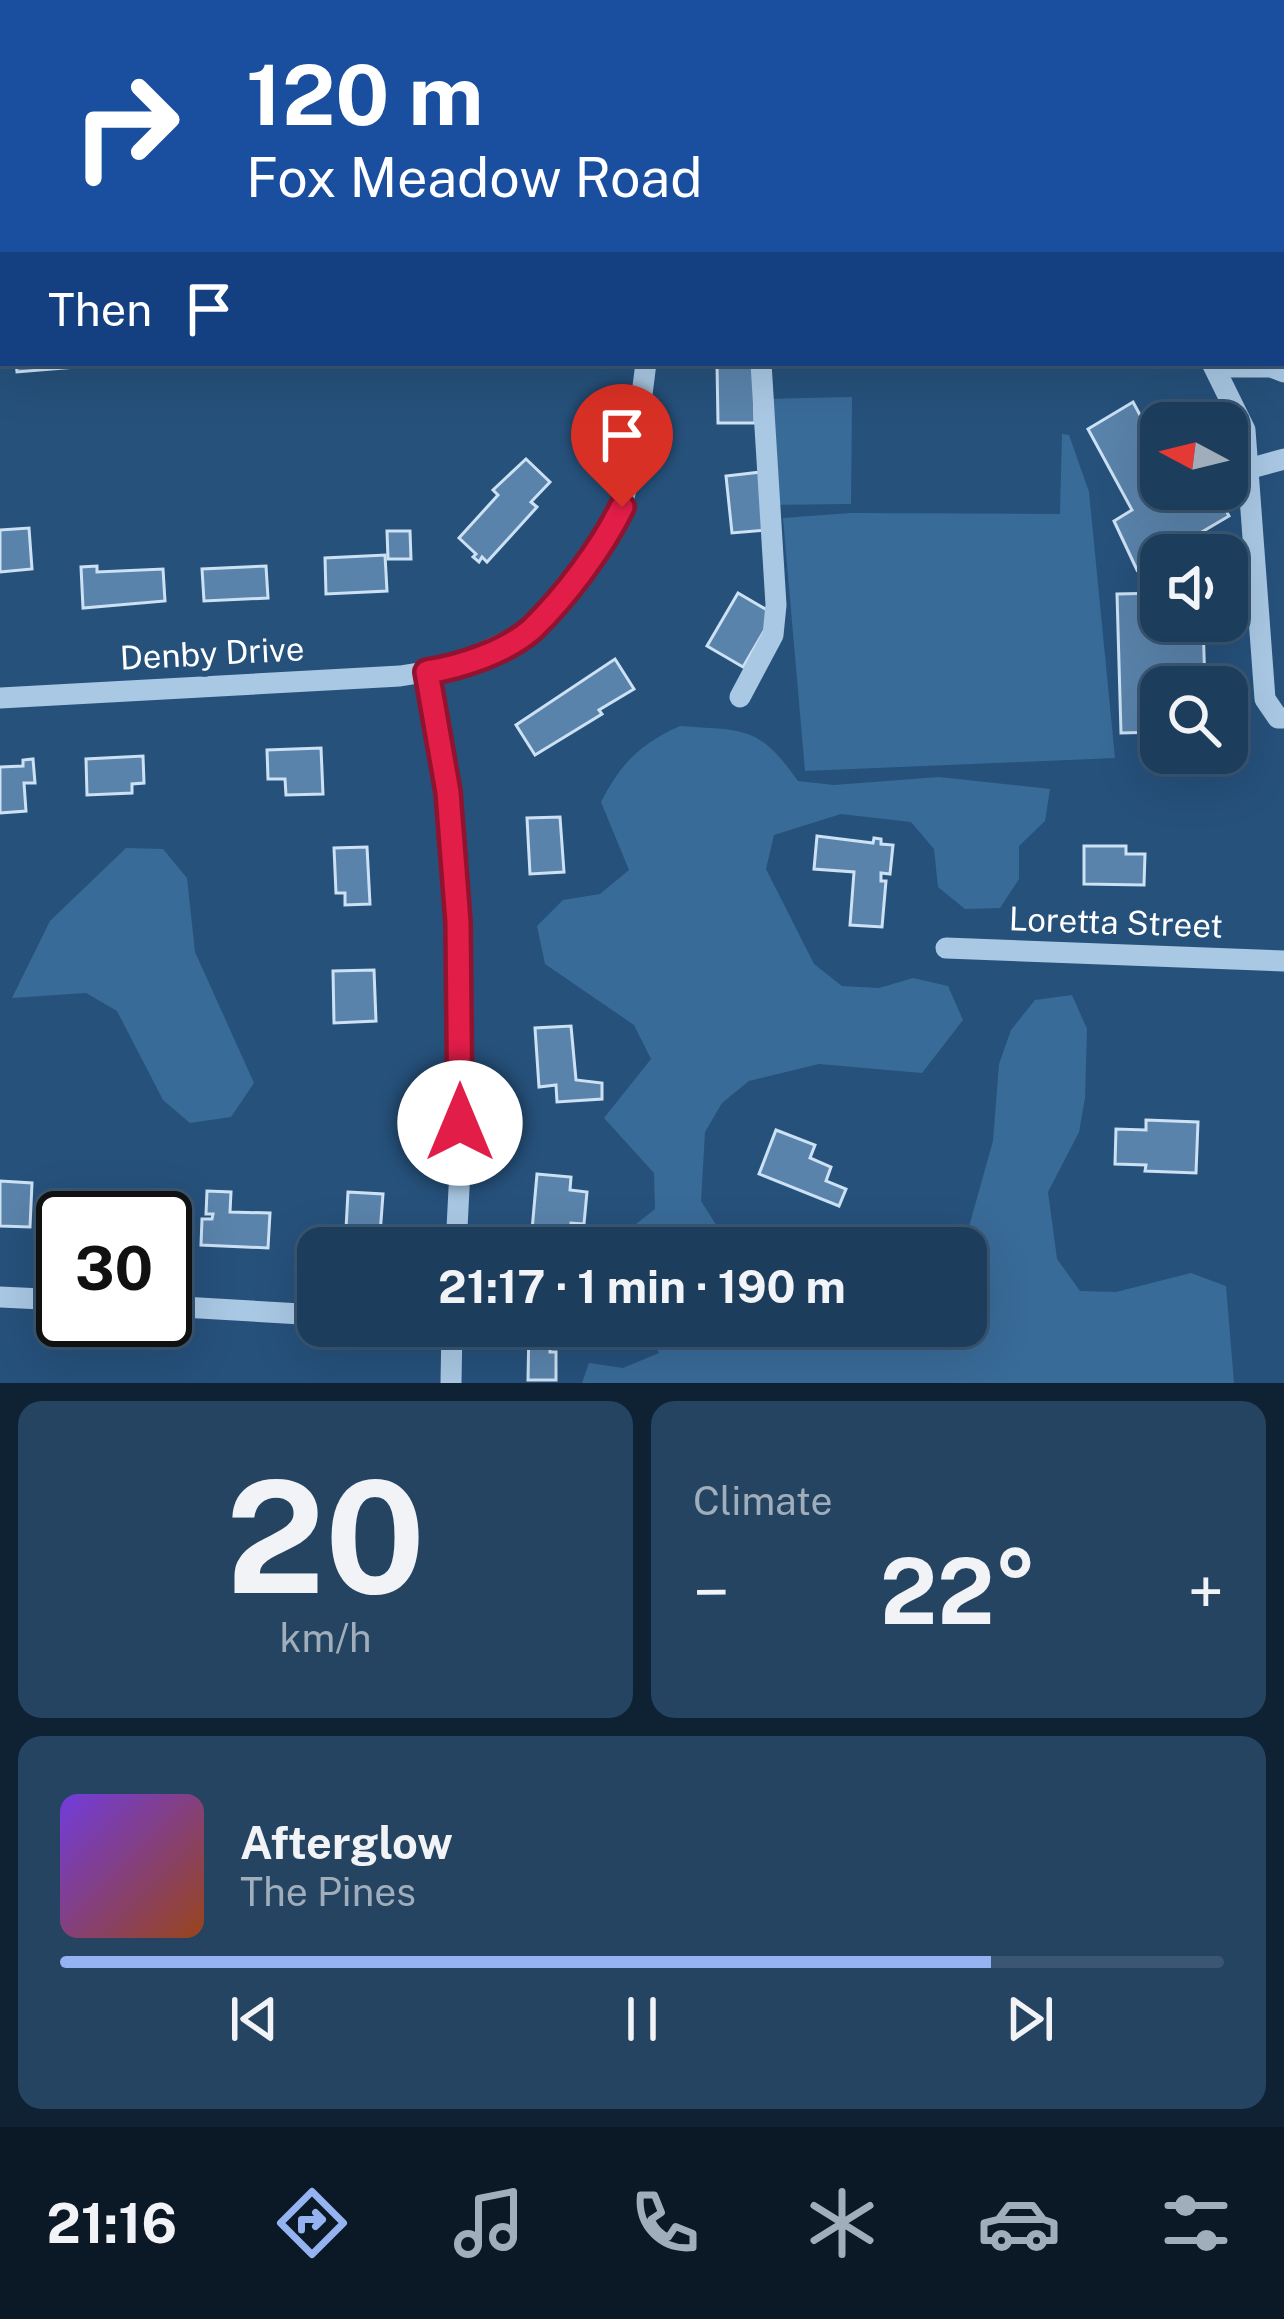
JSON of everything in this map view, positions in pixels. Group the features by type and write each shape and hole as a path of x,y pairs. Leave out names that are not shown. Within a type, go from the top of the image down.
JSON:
{"street":[{"name":"Denby Drive","path":"0,698 427,672 450,668 530,631 606,540 622,507 646,366"},
{"path":"740,697 773,635 776,604 761,366"},
{"path":"1215,366 1232,402"},
{"path":"1243,366 1284,372"},
{"path":"1284,459 1248,469 1265,699 1284,718"},
{"path":"427,672 448,792 458,922 457,1227"},
{"name":"Loretta Street","path":"946,948 1284,962"},
{"path":"0,1297 36,1299"},
{"path":"192,1308 297,1314"},
{"path":"451,1383 452,1347"}],"shaded area":[{"path":"852,397 851,504 768,505 765,399"},
{"path":"1062,434 1069,435 1089,492 1115,758 805,771 783,518 851,513 1060,514"},
{"path":"680,726 749,734 772,749 798,781 834,785 939,777 1050,789 1045,821 1019,846 1019,879 1000,908 965,909 938,887 934,849 911,822 841,814 774,835 766,869 814,964 842,986 879,988 913,978 948,986 963,1020 922,1073 819,1064 749,1081 722,1103 705,1132 701,1201 717,1227 632,1227 655,1209 654,1173 604,1118 651,1059 634,1025 545,964 537,926 563,900 600,894 629,870 601,802 633,756"},
{"path":"126,848 163,849 187,878 195,952 254,1083 231,1117 190,1123 163,1100 117,1011 86,993 12,998 50,921"},
{"path":"1072,995 1087,1029 1079,1132 1048,1192 1057,1259 1080,1291 1116,1292 1191,1273 1226,1286 1234,1383 582,1383 589,1363 623,1368 659,1353 656,1347 987,1347 987,1227 969,1227 993,1141 999,1064 1011,1030 1035,1000"}],"building":[{"path":"16,366 75,366 75,367 17,372"},
{"path":"717,366 754,366 755,423 718,423"},
{"path":"1133,402 1140,415 1140,510 1226,510 1229,516 1198,534 1140,534 1137,570 1114,521 1132,510 1088,429"},
{"path":"526,459 550,482 531,502 537,507 487,562 482,557 479,562 459,538 498,495 493,490"},
{"path":"761,472 767,530 732,533 726,476"},
{"path":"29,528 32,569 0,572 0,530"},
{"path":"387,531 410,531 411,559 388,559"},
{"path":"385,555 387,591 326,594 325,558"},
{"path":"97,566 97,572 163,569 165,601 83,608 81,567"},
{"path":"266,566 268,598 204,601 202,569"},
{"path":"738,593 774,614 743,667 707,646"},
{"path":"1140,593 1140,642 1204,642 1204,666 1140,666 1140,733 1121,733 1117,594"},
{"path":"615,659 634,689 535,755 516,725"},
{"path":"321,748 323,794 286,795 285,779 268,779 267,750"},
{"path":"143,756 144,783 132,784 132,793 87,795 86,759"},
{"path":"33,759 35,783 24,783 26,811 0,813 0,767 23,766 23,760"},
{"path":"560,817 564,872 530,874 527,818"},
{"path":"817,836 873,843 874,838 893,845 890,874 881,873 881,881 886,881 882,927 850,925 854,872 814,869"},
{"path":"1084,846 1126,846 1126,854 1145,854 1144,885 1084,884"},
{"path":"367,847 370,904 345,905 345,893 336,893 334,848"},
{"path":"374,970 376,1021 334,1023 333,971"},
{"path":"571,1026 576,1080 602,1083 602,1099 557,1102 556,1085 539,1087 535,1028"},
{"path":"1146,1120 1198,1122 1196,1173 1145,1171 1146,1165 1115,1164 1116,1129 1146,1130"},
{"path":"776,1130 815,1145 810,1158 831,1167 826,1181 846,1189 839,1206 759,1174"},
{"path":"537,1174 571,1177 570,1190 587,1192 584,1224 532,1227"},
{"path":"0,1181 32,1183 30,1227 0,1226"},
{"path":"207,1191 231,1192 230,1212 270,1213 268,1248 201,1245 202,1219 212,1219 213,1214 206,1214"},
{"path":"348,1192 383,1194 381,1227 346,1227"},
{"path":"529,1347 550,1347 550,1352 556,1352 556,1380 528,1380"}],"route":[{"path":"460,1123 458,922 448,792 427,672 487,654 530,631 606,540 622,507"}]}
